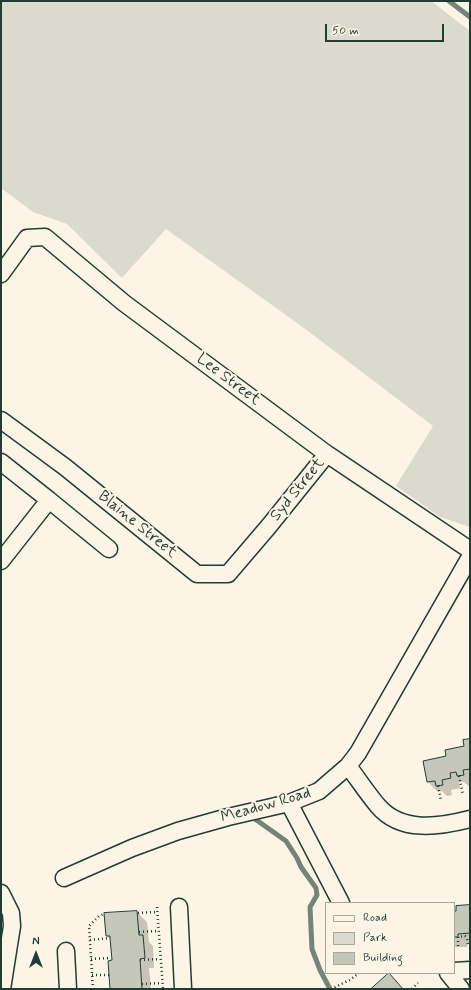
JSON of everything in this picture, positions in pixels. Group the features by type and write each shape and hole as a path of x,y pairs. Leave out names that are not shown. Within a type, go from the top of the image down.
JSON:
{"street":[{"name":"Lee Street","path":"1,274 27,238 45,237 124,303 327,454 470,550"},
{"name":"Blaine Street","path":"1,420 65,467 197,574 228,574 269,526"},
{"name":"Syd Street","path":"269,526 327,454"},
{"path":"1,462 109,549"},
{"path":"1,561 49,500"},
{"name":"Meadow Road","path":"64,878 132,848 178,831 224,818 289,803 319,791 348,766 365,740 470,557"},
{"path":"348,766 379,807 389,815 404,823 424,826 449,824 470,819"},
{"path":"289,803 340,902"},
{"path":"1,893 10,913 12,926 2,989"},
{"path":"179,906 183,989"},
{"path":"66,951 68,989"},
{"path":"455,971 470,970"},
{"path":"449,974 461,989"}],"path":[{"path":"459,776 463,795"},
{"path":"438,786 441,801"},
{"path":"157,907 162,989"},
{"path":"138,913 157,912"},
{"path":"93,989 90,924 99,916 104,914"},
{"path":"139,932 158,931"},
{"path":"458,946 458,937 463,936 467,938 468,946"},
{"path":"90,940 110,938"},
{"path":"91,959 111,958"},
{"path":"140,960 160,959"},
{"path":"92,975 109,974"},
{"path":"331,989 350,980 358,974"},
{"path":"142,984 162,983"},
{"path":"412,989 418,983"}],"green space":[{"path":"1,1 431,1 470,31 470,527 440,517 396,486 433,426 304,328 166,229 122,278 67,224 33,212 1,188"}],"building":[{"path":"470,739 470,769 463,770 464,775 457,776 456,772 450,773 451,778 442,780 443,785 436,786 435,781 427,782 423,761 446,756 445,750 464,746 463,740"},
{"path":"470,905 470,933 458,934 458,937 455,937 456,906"},
{"path":"137,911 139,935 143,935 145,958 140,959 142,989 110,989 108,961 112,960 110,936 106,936 104,913"},
{"path":"388,974 390,974 403,989 371,989"}],"waterway":[{"path":"449,1 470,17"},
{"path":"255,819 286,841 301,867 316,888 317,895 310,907 312,949 320,970 330,989"}]}
